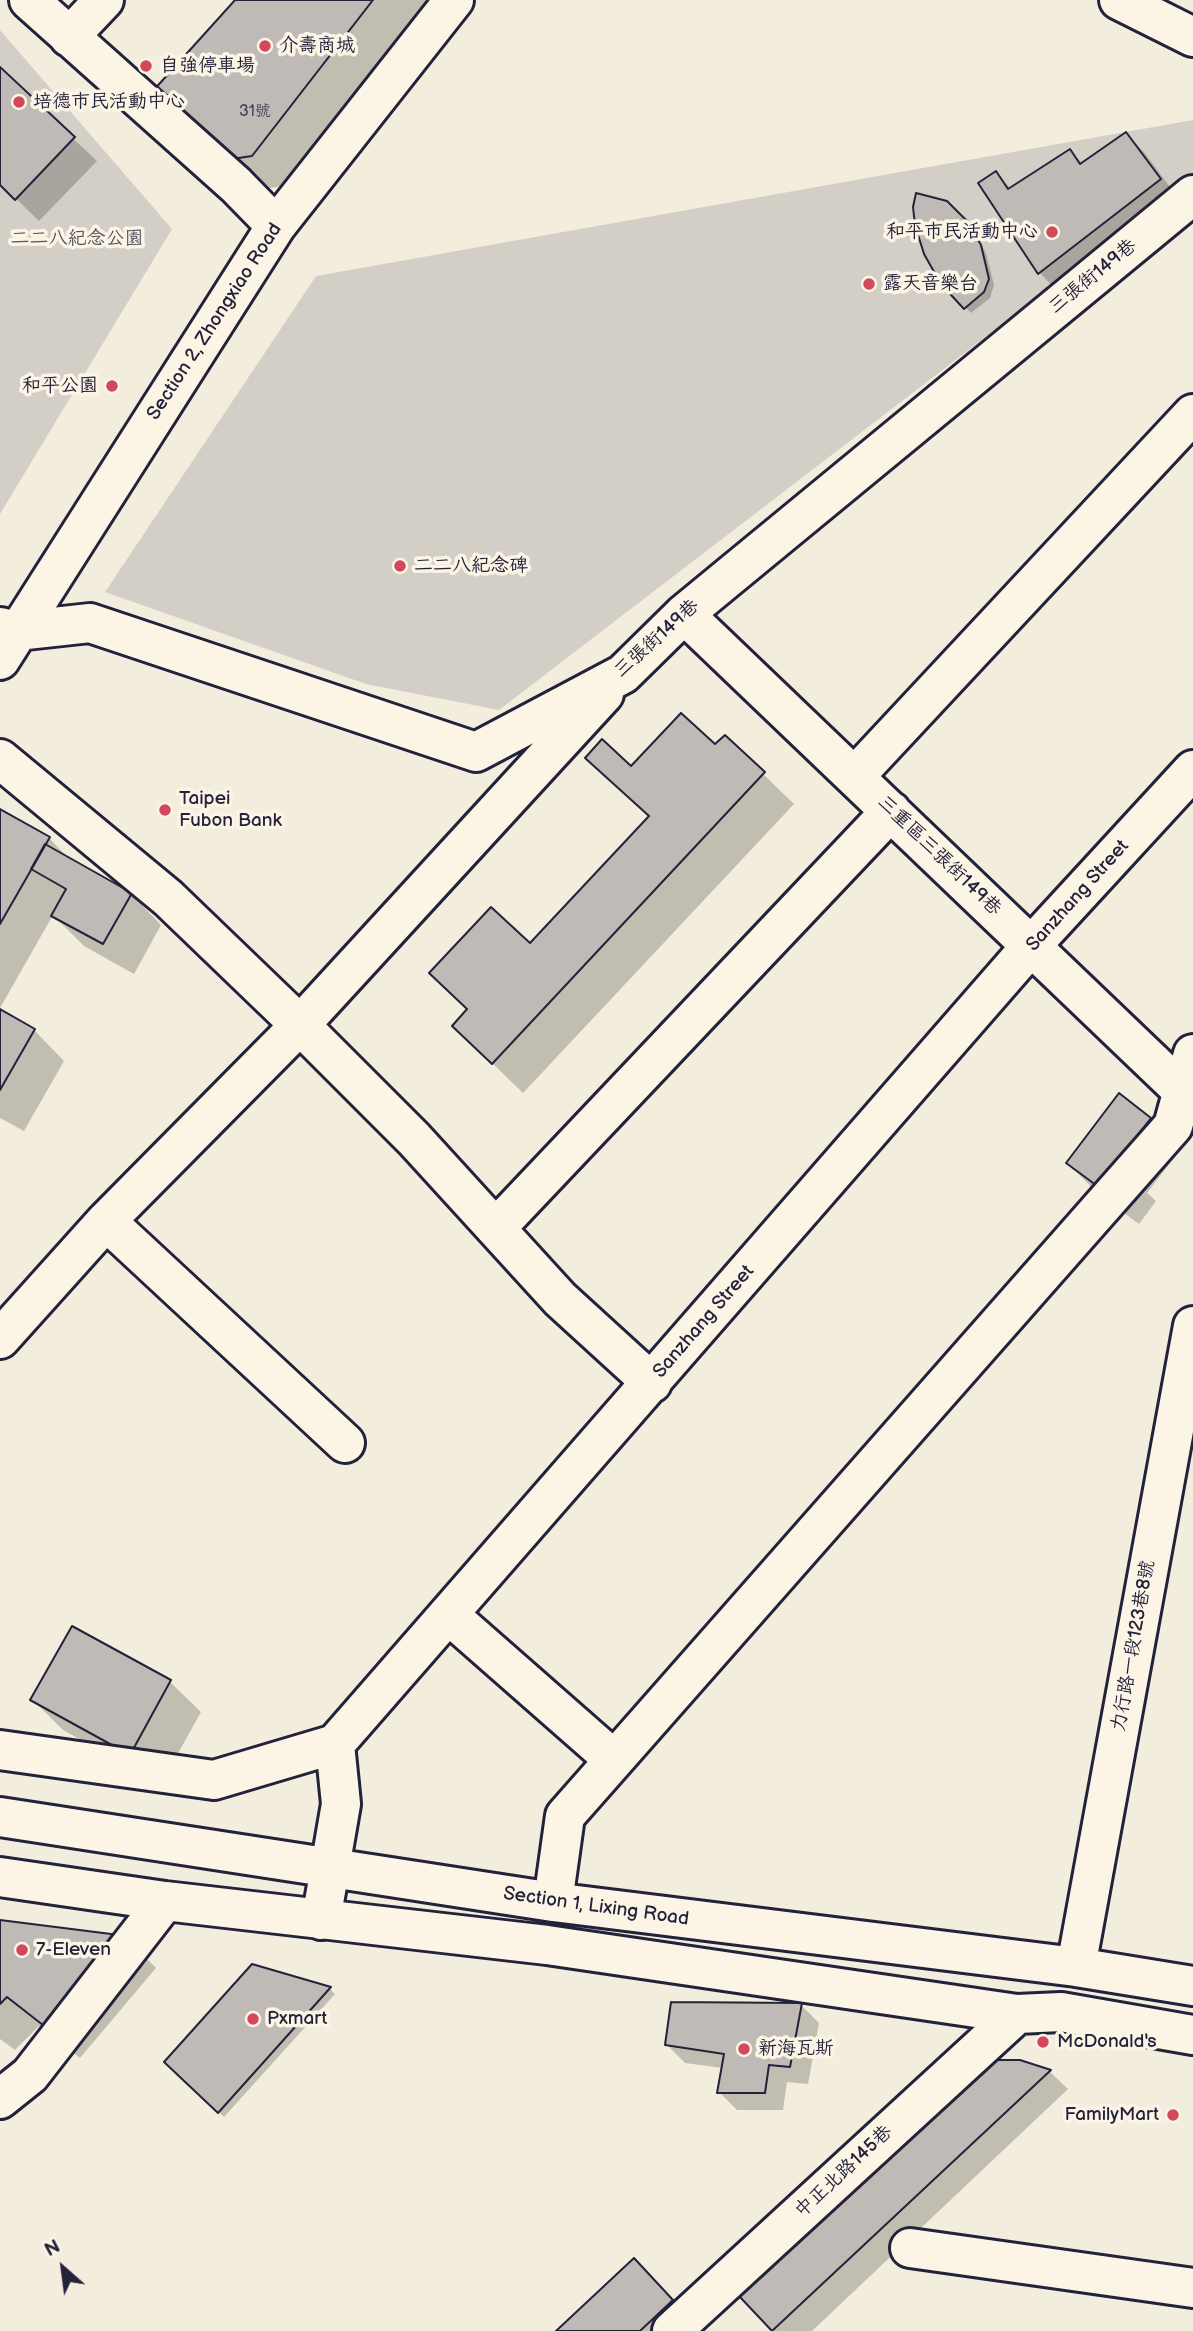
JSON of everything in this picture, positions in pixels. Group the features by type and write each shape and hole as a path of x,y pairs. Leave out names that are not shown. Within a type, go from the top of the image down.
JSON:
{"street":[{"path":"29,0 236,185 276,226"},
{"path":"69,37 104,0"},
{"name":"Section 2, Zhongxiao Road","path":"6,639 276,226 454,0"},
{"path":"1119,0 1193,37"},
{"name":"三張街149巷","path":"6,639 90,622 476,752 623,674 684,614 1193,195"},
{"path":"855,776 1193,414"},
{"name":"三重區三張街149巷","path":"684,614 1187,1096"},
{"path":"0,1339 106,1221 300,1025 623,674"},
{"path":"0,759 168,898 300,1025 497,1227 560,1300 652,1382"},
{"name":"Sanzhang Street","path":"335,1744 1032,945 1193,770"},
{"path":"497,1227 891,811"},
{"path":"553,1902 565,1816 1173,1126 1187,1096 1193,1054"},
{"path":"106,1221 345,1443"},
{"name":"力行路一段123巷8號","path":"1076,1968 1193,1325"},
{"path":"449,1615 613,1759"},
{"path":"0,1750 214,1780 335,1744 341,1804 321,1920"},
{"name":"Section 1, Lixing Road","path":"0,1817 553,1902 1076,1968 1193,1986"},
{"path":"0,1877 165,1901 547,1945 1017,2014 1061,2012 1193,2035"},
{"path":"0,2099 30,2075 165,1901"},
{"name":"中正北路145巷","path":"672,2331 1017,2014"},
{"path":"910,2248 1193,2288"}],"green space":[{"name":"二二八紀念公園","path":"0,30 172,229 0,514"},
{"path":"1193,120 1193,178 499,710 366,684 105,592 316,276"}],"building":[{"name":"介壽商城","path":"235,0 373,0 252,156 232,159 152,92"},
{"name":"培德市民活動中心","path":"0,67 75,137 15,200 0,185"},
{"name":"和平市民活動中心","path":"1126,132 1161,179 1038,274 978,183 996,171 1008,189 1070,149 1080,164"},
{"path":"916,193 947,201 967,221 981,245 989,279 984,292 964,309 941,284 924,254 915,225 913,207"},
{"path":"681,713 715,744 725,735 765,772 492,1064 452,1026 467,1009 429,973 491,907 530,943 649,816 585,758 602,739 631,766"},
{"path":"0,809 50,837 0,924"},
{"path":"45,844 132,893 103,944 51,916 66,889 31,869"},
{"path":"0,1009 35,1029 0,1090"},
{"path":"1119,1093 1151,1118 1117,1162 1108,1194 1066,1163"},
{"path":"72,1626 171,1680 130,1755 30,1700"},
{"path":"0,1920 127,1936 48,2029 7,1997 0,2004"},
{"name":"Pxmart","path":"252,1964 331,1987 218,2113 164,2062"},
{"name":"新海瓦斯","path":"671,2002 802,2003 790,2067 769,2065 765,2093 717,2093 724,2054 665,2045"},
{"path":"991,2060 1020,2060 1051,2070 772,2331 739,2296"},
{"path":"634,2258 673,2300 640,2331 556,2331"}],"place":[{"name":"介壽商城","path":"265,46"},
{"name":"自強停車場","path":"146,66"},
{"name":"培德市民活動中心","path":"19,102"},
{"name":"和平市民活動中心","path":"1052,232"},
{"name":"露天音樂台","path":"869,284"},
{"name":"和平公園","path":"112,386"},
{"name":"二二八紀念碑","path":"400,566"},
{"name":"Taipei Fubon Bank","path":"165,810"},
{"name":"7-Eleven","path":"22,1950"},
{"name":"Pxmart","path":"253,2019"},
{"name":"McDonald's","path":"1043,2042"},
{"name":"新海瓦斯","path":"744,2049"},
{"name":"FamilyMart","path":"1173,2115"}]}
